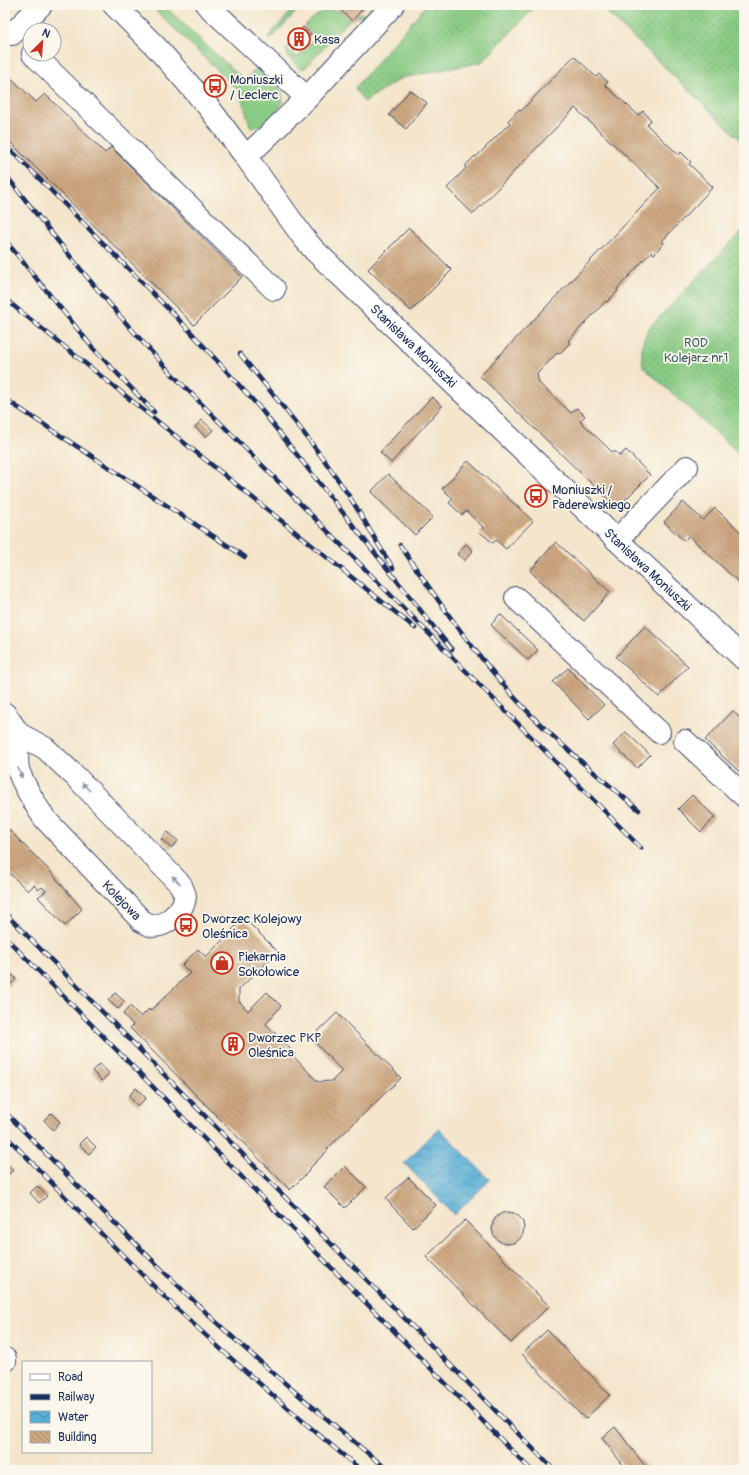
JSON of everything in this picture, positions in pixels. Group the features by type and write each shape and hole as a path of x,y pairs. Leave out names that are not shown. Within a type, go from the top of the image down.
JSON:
{"street":[{"path":"22,44 8,31 41,5"},
{"name":"Stanisława Moniuszki","path":"114,5 158,48 207,105 314,250 617,540 744,659"},
{"path":"207,5 307,98"},
{"path":"246,157 307,98 393,5"},
{"path":"40,62 274,289"},
{"path":"617,540 687,467"},
{"path":"516,598 658,732"},
{"name":"Kolejowa","path":"5,714 19,734 45,748 75,776 181,885 185,896 183,904 176,913 162,925 152,926 142,922 46,819 38,808 19,772 19,734"},
{"path":"685,741 744,796"}],"green space":[{"path":"150,5 163,5 245,81 258,67 276,84 280,90 282,102 279,109 262,124 251,128 239,91"},
{"path":"297,5 302,5 271,39 269,39 268,37"},
{"path":"375,5 379,5 368,16 351,18 305,68 300,69 288,57 286,48 297,58 316,37 304,26 321,13 333,10 365,14"},
{"path":"426,5 537,5 482,62 401,78 364,102 355,88"},
{"path":"599,5 744,5 744,143"},
{"name":"ROD Kolejarz nr1","path":"744,229 744,458 643,367 642,352 644,338 649,328"}],"water":[{"path":"439,1128 490,1180 454,1215 404,1163"}],"building":[{"path":"335,5 366,5 352,21"},
{"name":"Kasa","path":"303,27 311,34 295,51 288,45"},
{"path":"574,56 596,77 599,74 608,82 605,85 638,115 643,111 651,120 647,125 679,155 681,152 691,162 689,164 713,187 662,241 664,243 654,254 651,252 617,289 618,291 607,302 606,301 568,341 570,343 559,354 557,353 537,374 539,383 571,413 577,408 585,416 580,421 612,452 616,452 620,456 626,450 650,475 617,508 480,376 660,188 575,108 473,214 447,188 466,168 465,166 510,123 508,121 519,109 521,111"},
{"path":"5,72 36,102 45,94 105,153 111,147 242,277 194,325 5,137"},
{"path":"410,90 427,103 406,129 389,115"},
{"path":"409,228 452,270 411,311 368,269"},
{"path":"432,397 442,406 391,463 380,452"},
{"path":"202,420 213,430 206,437 195,427"},
{"path":"468,461 533,521 506,549 496,540 493,543 480,532 484,528 466,511 462,515 449,503 453,498 442,489"},
{"path":"388,474 433,517 415,535 371,492"},
{"path":"683,502 703,520 715,508 744,535 744,587 689,536 684,541 664,522"},
{"path":"556,542 610,592 584,621 530,571"},
{"path":"466,544 473,551 464,561 457,554"},
{"path":"500,614 538,650 528,660 491,625"},
{"path":"645,626 688,666 659,697 616,657"},
{"path":"568,668 604,705 589,719 553,682"},
{"path":"733,711 744,722 744,776 705,740"},
{"path":"626,732 650,755 637,768 613,745"},
{"path":"692,795 715,817 701,832 678,809"},
{"path":"5,826 49,870 82,909 65,926 38,897 46,891 42,887 38,890 34,885 28,891 5,869"},
{"path":"168,832 178,841 171,848 161,839"},
{"name":"Dworzec PKP Oleśnica","path":"244,918 278,952 239,989 239,1001 248,1011 267,992 281,1006 266,1024 295,1054 293,1056 318,1082 332,1081 342,1071 311,1038 337,1013 401,1078 327,1149 328,1150 290,1190 130,1028 133,1025 123,1014 130,1006 141,1017 149,1009 150,1011 190,973 182,965 198,949 206,957"},
{"path":"5,967 16,979 8,987 5,983"},
{"path":"115,993 125,1002 118,1009 108,1000"},
{"path":"99,1064 109,1073 102,1081 92,1071"},
{"path":"136,1088 146,1098 138,1106 129,1096"},
{"path":"51,1113 60,1122 53,1130 44,1120"},
{"path":"86,1137 96,1147 89,1154 79,1144"},
{"path":"5,1163 13,1170 5,1178"},
{"path":"345,1166 366,1187 345,1208 324,1187"},
{"path":"408,1177 436,1205 413,1228 386,1198"},
{"path":"37,1186 47,1196 39,1203 30,1193"},
{"path":"505,1212 511,1212 520,1216 524,1228 520,1240 511,1244 505,1244 496,1240 492,1231 492,1225 496,1216"},
{"path":"465,1220 549,1306 511,1343 426,1257"},
{"path":"547,1330 610,1395 585,1419 522,1354"},
{"path":"615,1427 648,1470 627,1470 602,1438"}],"railway":[{"path":"5,144 189,330 259,407 452,650"},
{"path":"5,174 65,250 171,373 641,848"},
{"path":"5,240 93,348 154,412"},
{"path":"5,299 415,628"},
{"path":"240,354 294,420 333,472 393,568"},
{"path":"5,399 245,557"},
{"path":"400,545 469,642 515,698 559,742 639,810"},
{"path":"5,913 554,1470"},
{"path":"5,937 531,1470"},
{"path":"5,1112 216,1322 279,1379 388,1470"},
{"path":"5,1135 111,1244 176,1308 221,1350 361,1470"}],"place":[{"name":"Kasa","path":"299,39"},
{"name":"Moniuszki / Leclerc","path":"215,86"},
{"name":"Moniuszki / Paderewskiego","path":"536,496"},
{"name":"Dworzec Kolejowy Oleśnica","path":"186,925"},
{"name":"Piekarnia Sokołowice","path":"222,963"},
{"name":"Dworzec PKP Oleśnica","path":"233,1044"}]}
